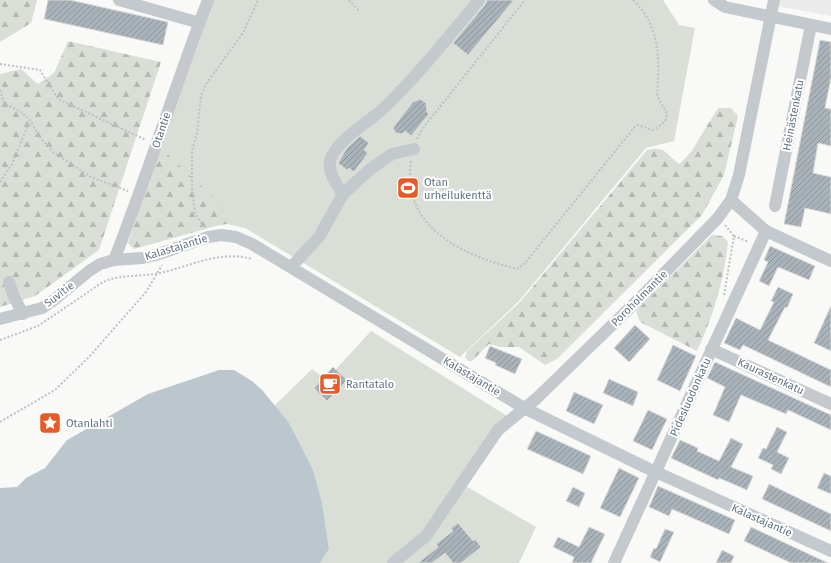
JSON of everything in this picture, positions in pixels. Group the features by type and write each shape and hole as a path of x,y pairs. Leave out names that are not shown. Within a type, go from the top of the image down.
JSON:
{"street":[{"path":"119,0 200,23"},
{"name":"Otantie","path":"114,260 139,195 208,0"},
{"path":"344,194 337,186 329,164 331,157 354,131 385,108 420,71 479,0"},
{"path":"714,0 725,7 831,29"},
{"name":"Poroholmantie","path":"393,563 426,536 498,430 524,408 642,296 717,219 731,200 739,175 772,17 774,0"},
{"name":"Heinästenkatu","path":"775,206 811,25"},
{"path":"291,267 319,237 344,194 369,170 392,154 414,149"},
{"path":"731,200 766,231 831,261"},
{"name":"Pidesluodonkatu","path":"614,563 766,231"},
{"name":"Kalastajantie","path":"114,260 142,258 156,255 208,237 222,235 236,236 291,267 524,408 656,472 831,551"},
{"name":"Suvitie","path":"0,319 42,308 89,271 100,264 114,260"},
{"path":"9,282 14,297 23,314"},
{"name":"Kaurastenkatu","path":"712,349 831,404"}],"path":[{"path":"201,220 195,213 192,188 192,150 201,96 206,84 243,33 258,0"},
{"path":"349,0 359,11"},
{"path":"525,0 423,128 414,149 410,169 413,196 423,218 430,227 450,242 504,266 516,269 525,263 633,129 637,125 652,130 663,122 667,115 666,109 658,99 657,94 658,51 656,38 648,18 633,0"},
{"path":"0,64 40,70 58,99 147,140"},
{"path":"0,90 4,103 21,112 30,120 39,136 53,152 91,177 139,195"},
{"path":"0,182 12,164 30,120"},
{"path":"717,219 734,236 723,298"},
{"path":"0,340 38,326 103,282 112,278 158,273 211,258 230,256 254,259"},
{"path":"0,422 55,390 109,334 146,292 158,273"}],"shaded area":[{"path":"778,0 831,0 831,16 777,6"},
{"path":"219,370 234,370 252,381 263,391 289,423 313,470 322,502 329,549 320,563 0,563 0,488 17,487 26,478 45,468 67,440 148,394"}],"green space":[{"path":"0,0 37,0 31,23 0,42"},
{"path":"214,0 245,228 227,224 216,226 134,249 128,243 160,147"},
{"name":"Otan urheilukenttä","path":"214,0 663,0 679,25 695,28 674,141 646,148 519,301 460,357 245,228 160,147"},
{"path":"68,41 161,62 99,250 35,296 0,307 0,74 21,69 38,84 54,73"},
{"path":"718,108 731,108 738,116 724,175 702,215 557,359 545,365 519,347 500,347 489,344 472,361 468,361 465,357 467,351 520,302 647,150 662,150 680,164 691,152"},
{"path":"712,235 722,236 728,242 721,284 708,325 697,351 640,322 636,311"},
{"path":"371,331 512,419 462,484 536,527 519,563 320,563 329,549 322,502 313,470 274,406 312,369 326,380"}],"building":[{"path":"48,0 70,0 168,22 163,45 44,19"},
{"path":"487,0 514,0 468,55 453,43 485,5"},
{"path":"820,40 831,42 831,78 825,108 831,109 831,146 818,143 813,173 831,177 831,214 805,208 801,227 784,224"},
{"path":"420,99 426,103 427,112 429,114 411,136 405,131 402,134 396,133 393,129 395,125 413,102"},
{"path":"360,136 369,143 364,150 368,153 354,172 349,168 347,170 338,163 347,148"},
{"path":"770,246 815,266 809,280 778,267 769,286 759,281 768,262 764,260"},
{"path":"778,287 793,294 787,308 785,307 768,340 831,370 831,387 743,345 740,350 724,343 736,318 760,330 774,302 771,301"},
{"path":"831,306 831,351 814,343"},
{"path":"635,325 650,339 629,362 614,348"},
{"path":"673,345 696,356 680,391 657,380"},
{"path":"490,346 522,359 515,374 495,365 496,363 485,358"},
{"path":"715,362 831,415 831,430 788,410 786,414 741,395 729,422 713,415 725,387 707,378"},
{"name":"Rantatalo","path":"333,367 347,380 327,401 314,388"},
{"path":"609,379 638,392 633,406 603,393"},
{"path":"574,392 603,405 594,424 566,411"},
{"path":"648,410 667,419 652,450 633,441"},
{"path":"777,427 787,432 777,452 789,458 781,474 771,469 773,465 758,458 763,448 766,449"},
{"path":"536,431 591,456 583,474 527,449"},
{"path":"731,438 743,444 731,467 753,476 747,490 719,478 718,480 671,458 680,440 698,448 697,451 719,461"},
{"path":"619,468 639,478 620,517 600,508"},
{"path":"824,473 831,476 831,494 817,488"},
{"path":"769,484 831,514 831,531 762,499"},
{"path":"658,486 735,520 729,534 672,509 669,516 649,507"},
{"path":"573,487 585,493 579,507 566,501"},
{"path":"458,523 473,541 475,539 481,547 461,563 453,563 445,553 432,563 418,563 438,547 436,544 453,531 451,528"},
{"path":"589,527 605,534 591,563 572,563 574,557 553,547 558,537 579,547"},
{"path":"751,527 828,563 791,563 744,541"},
{"path":"665,529 674,532 660,562 650,557 654,548 656,549"},
{"path":"722,550 734,556 731,563 716,563"}],"place":[{"name":"Otan urheilukenttä","path":"408,188"},
{"name":"Rantatalo","path":"330,384"},
{"name":"Otanlahti","path":"50,423"}]}
